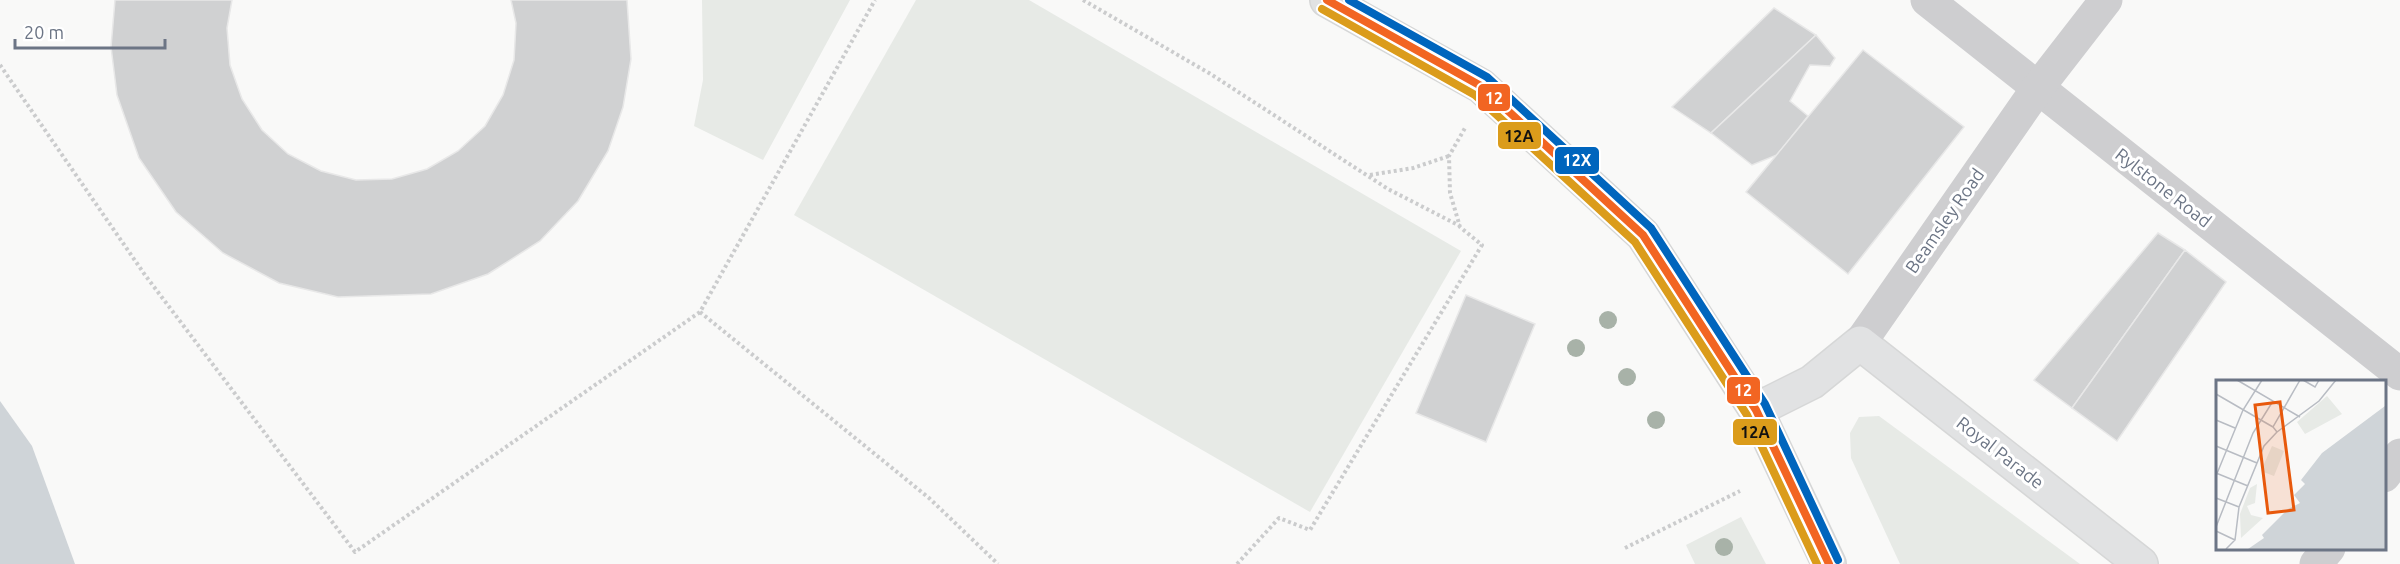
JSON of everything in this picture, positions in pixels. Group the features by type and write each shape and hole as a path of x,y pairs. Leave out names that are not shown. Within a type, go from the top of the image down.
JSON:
{"main road":[{"path":"1327,0 1481,86 1643,235 1756,410 1829,564"},
{"name":"Beamsley Road","path":"1756,410 1812,382 1860,343"},
{"name":"Royal Parade","path":"1860,343 2141,564"}],"street":[{"name":"Rylstone Road","path":"1927,0 2400,374"},
{"name":"Beamsley Road","path":"1860,343 2037,88 2106,0"},
{"path":"2385,475 2400,455"},
{"path":"2316,564 2328,549"}],"path":[{"path":"0,65 145,275 355,552 700,312 875,0"},
{"path":"1083,0 1209,73 1388,189 1460,227 1482,245 1310,530 1279,518 1237,564"},
{"path":"1460,227 1450,194 1449,156 1468,122"},
{"path":"1369,176 1413,168 1449,156"},
{"path":"700,312 928,498 998,564"},
{"path":"1625,548 1740,491"}],"shaded area":[{"path":"702,0 850,0 763,160 694,126 703,80"},
{"path":"916,0 1029,0 1461,251 1310,512 794,215"},
{"path":"0,401 32,446 75,564 0,564"},
{"path":"1879,416 2080,564 1900,564 1851,458 1850,433 1859,417"},
{"path":"1741,517 1766,564 1695,564 1686,545"}],"building":[{"path":"115,0 232,0 227,28 230,65 242,99 262,130 288,154 321,171 356,180 392,179 427,169 458,151 485,126 503,95 514,60 516,23 511,0 627,0 631,59 623,107 608,151 578,201 540,241 488,274 431,294 338,297 279,283 223,253 176,212 139,158 117,95 111,47"},
{"path":"1774,8 1816,35 1711,133 1672,107"},
{"path":"1816,35 1835,58 1830,66 1810,65 1790,101 1808,116 1777,155 1752,165 1711,133"},
{"path":"1863,50 1964,127 1848,274 1746,192"},
{"path":"2158,233 2185,250 2072,408 2034,380"},
{"path":"2185,250 2226,282 2117,441 2072,408"},
{"path":"1466,295 1535,324 1486,442 1416,413"}],"transit line":[{"name":"12","path":"1327,0 1481,86 1643,235 1756,410 1829,564"},
{"name":"12X","path":"1349,0 1487,77 1651,228 1765,404 1838,560"},
{"name":"12A","path":"1322,9 1475,95 1635,242 1747,415 1817,564"}]}
